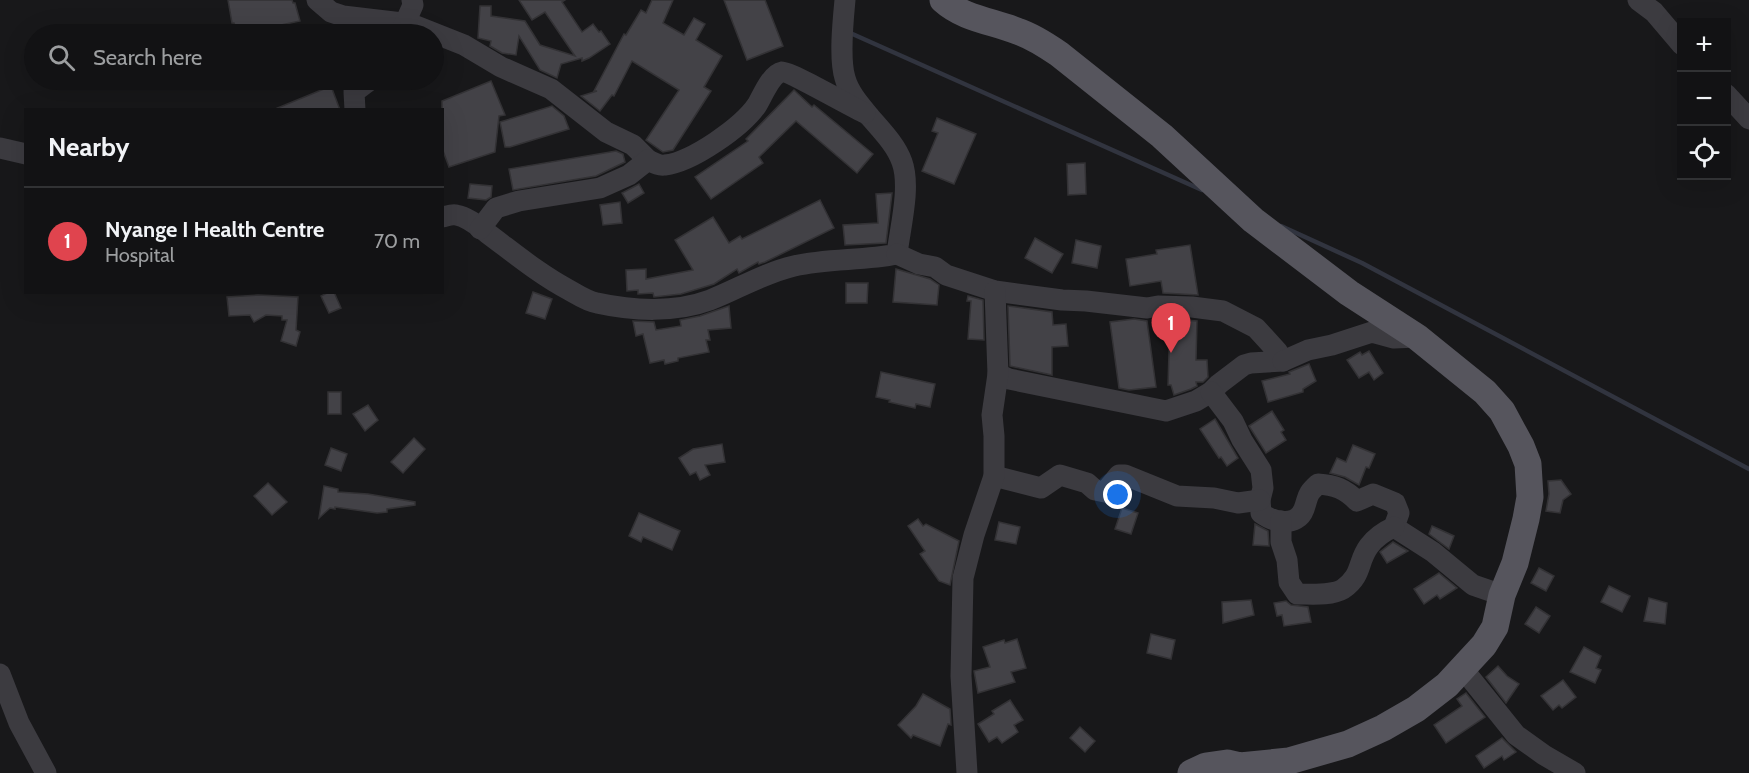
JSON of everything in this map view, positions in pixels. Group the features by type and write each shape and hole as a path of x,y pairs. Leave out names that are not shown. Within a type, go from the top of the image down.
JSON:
{"main road":[{"path":"943,0 956,11 1017,31 1046,44 1059,54 1162,136 1252,220 1349,293 1417,337 1495,401 1508,421 1526,458 1529,478 1528,510 1515,563 1502,595 1495,627 1484,645 1447,685 1416,709 1348,744 1288,761 1240,766 1227,763 1206,766 1191,773"}],"street":[{"path":"317,0 331,12 380,24"},
{"path":"405,24 412,0"},
{"path":"845,0 842,57 845,78 853,95 893,145 903,163 905,206 897,254"},
{"path":"1638,0 1654,12 1677,39"},
{"path":"444,37 464,45 501,67 551,89 606,132 633,145 648,160 658,165 666,165 700,151 745,119 758,104 765,89 779,73 783,72 868,114"},
{"path":"355,108 354,92 357,90"},
{"path":"1731,99 1749,119"},
{"path":"0,148 24,154"},
{"path":"480,229 496,208 519,201 600,188 629,175 648,160"},
{"path":"444,217 455,214 472,222 532,268 585,300 626,308 657,309 690,305 709,300 768,274 795,266 897,254 995,291 1148,308 1192,307 1223,311 1256,328 1283,360"},
{"path":"967,773 961,676 963,578 974,535 994,476 992,416 998,374 995,291"},
{"path":"998,374 1009,379 1166,411 1196,401 1244,365 1283,360 1308,350 1372,333 1397,338 1417,337"},
{"path":"1211,392 1233,421 1261,470 1263,488 1260,500 1261,513 1289,522 1299,516 1309,493 1318,484 1335,485 1349,492 1357,501 1373,494 1395,503 1399,513 1395,527"},
{"path":"994,476 1041,488 1060,475 1087,483 1095,490 1105,492 1119,475 1125,475 1177,496 1214,498 1238,503 1260,500"},
{"path":"1281,521 1281,542 1287,560 1289,582 1297,594 1322,594 1342,590 1359,573 1368,546 1385,531 1395,527"},
{"path":"1395,527 1440,557 1473,585 1502,595"},
{"path":"1463,669 1516,735 1575,773"},
{"path":"0,674 19,723 46,773"}],"building":[{"path":"228,0 292,0 300,21 286,24 232,23"},
{"path":"519,0 565,0 562,2 582,32 593,24 610,44 582,61 582,58 561,64 557,78 540,70 519,36 516,55 502,53 490,46 491,41 478,38 480,6 491,6 491,16 525,21 540,45 575,56 545,12 532,20"},
{"path":"652,0 673,0 663,23 684,35 694,18 705,24 696,40 722,56 704,87 711,91 673,150 663,152 646,140 679,90 632,61 614,96 612,95 600,111 581,96 597,91 594,91 624,34 626,35 641,10 646,13"},
{"path":"724,0 765,0 783,46 747,60"},
{"path":"491,81 505,115 499,116 495,152 449,167 444,153 442,101"},
{"path":"321,90 332,90 339,108 277,108"},
{"path":"794,90 812,107 814,105 873,154 857,173 796,121 759,157 763,163 711,199 695,177 748,141 746,139"},
{"path":"552,106 564,116 569,129 505,147 500,122"},
{"path":"937,118 976,134 954,184 922,171 938,133 932,131"},
{"path":"616,151 623,154 625,162 596,176 513,190 509,169"},
{"path":"1085,163 1086,194 1068,195 1067,164"},
{"path":"470,184 492,186 491,197 486,200 468,198"},
{"path":"639,184 644,193 628,203 622,193"},
{"path":"892,193 886,243 845,245 843,225 878,223 876,194"},
{"path":"820,200 834,228 765,262 759,264 758,262 739,273 737,269 714,284 681,294 654,297 653,293 638,294 638,290 627,291 626,270 646,269 646,279 693,270 675,240 713,217 729,243 740,236 742,239"},
{"path":"620,202 622,223 603,225 600,205"},
{"path":"1035,238 1063,254 1052,273 1025,258"},
{"path":"1076,240 1101,246 1097,268 1072,263"},
{"path":"1190,245 1198,295 1163,293 1161,281 1130,286 1126,259 1157,254 1156,250"},
{"path":"896,269 930,279 939,285 937,305 893,302"},
{"path":"846,283 868,283 867,303 846,303"},
{"path":"533,292 552,299 545,319 526,313"},
{"path":"335,294 341,308 329,313 321,296"},
{"path":"258,295 298,297 296,330 300,332 296,346 281,341 287,320 282,320 282,316 266,315 254,322 250,315 229,316 227,297"},
{"path":"968,296 983,300 984,340 968,339 971,301 967,301"},
{"path":"729,306 731,328 708,330 710,340 706,340 709,352 678,358 678,361 665,364 664,360 650,363 643,334 636,336 633,321 654,322 656,330 681,326 680,320"},
{"path":"1008,306 1052,312 1053,325 1066,324 1068,346 1052,347 1052,375 1010,366"},
{"path":"1134,319 1147,321 1156,387 1129,390 1119,388 1110,322"},
{"path":"1170,319 1197,321 1196,360 1207,360 1208,377 1203,382 1196,382 1197,386 1174,395 1171,385 1168,385"},
{"path":"1369,351 1383,373 1374,380 1369,372 1359,378 1347,360 1360,352 1362,355"},
{"path":"1309,364 1316,381 1303,389 1303,392 1268,402 1262,381 1290,374 1289,372"},
{"path":"881,372 935,384 930,407 916,404 915,408 876,397"},
{"path":"328,392 341,392 341,414 328,414"},
{"path":"368,405 378,420 365,431 353,414"},
{"path":"1272,411 1284,430 1281,432 1286,440 1266,453 1249,426"},
{"path":"1215,419 1238,458 1227,466 1200,429"},
{"path":"414,438 425,449 403,473 391,462"},
{"path":"722,444 725,462 705,465 710,475 700,480 696,472 690,475 679,458 693,449"},
{"path":"1353,445 1375,454 1369,468 1366,467 1359,485 1345,477 1330,473 1337,458 1346,462"},
{"path":"331,448 347,454 341,471 325,465"},
{"path":"1561,480 1571,494 1563,500 1560,513 1546,511 1549,494 1548,481"},
{"path":"268,483 287,502 272,515 254,496"},
{"path":"324,486 338,489 338,492 368,494 415,502 415,505 387,509 387,512 377,513 335,507 335,509 330,508 319,518"},
{"path":"1122,508 1138,513 1131,534 1115,529"},
{"path":"639,513 680,531 672,550 643,537 641,542 629,536"},
{"path":"918,519 923,526 926,524 959,541 950,585 939,581 920,554 925,551 908,526"},
{"path":"999,522 1020,527 1016,544 995,540"},
{"path":"1255,524 1268,531 1269,546 1253,545"},
{"path":"1432,526 1454,536 1449,549 1429,534"},
{"path":"1393,542 1408,551 1387,563 1380,552"},
{"path":"1539,568 1554,576 1546,591 1531,583"},
{"path":"1439,573 1457,588 1440,599 1437,595 1424,604 1414,589"},
{"path":"1609,586 1630,596 1622,612 1601,602"},
{"path":"1649,598 1667,603 1665,624 1644,621"},
{"path":"1251,600 1254,615 1223,623 1222,602"},
{"path":"1286,601 1291,605 1308,607 1311,622 1284,626 1282,615 1277,616 1274,603"},
{"path":"1536,607 1550,616 1539,633 1525,624"},
{"path":"1151,634 1175,640 1171,659 1147,653"},
{"path":"1017,639 1026,668 1011,672 1015,682 978,693 974,671 990,667 983,647 1004,640 1005,643"},
{"path":"1584,647 1601,656 1596,668 1601,670 1595,683 1570,672"},
{"path":"1498,666 1519,684 1506,703 1486,677"},
{"path":"1563,680 1576,697 1562,708 1559,705 1553,710 1541,696"},
{"path":"1466,693 1485,717 1446,743 1434,725 1462,706 1457,699"},
{"path":"923,694 950,709 951,725 948,724 940,746 913,735 911,738 898,725 916,706"},
{"path":"1010,700 1023,720 1014,725 1018,732 1002,743 997,737 989,742 978,724 994,714 992,711"},
{"path":"1080,727 1095,741 1085,752 1070,738"},
{"path":"1502,738 1516,752 1504,760 1502,756 1484,768 1476,756"}],"waterway":[{"path":"848,32 1202,190"},
{"path":"1281,226 1362,263 1749,469"}],"place":[{"name":"Nyange I Health Centre","path":"1171,353"}]}
